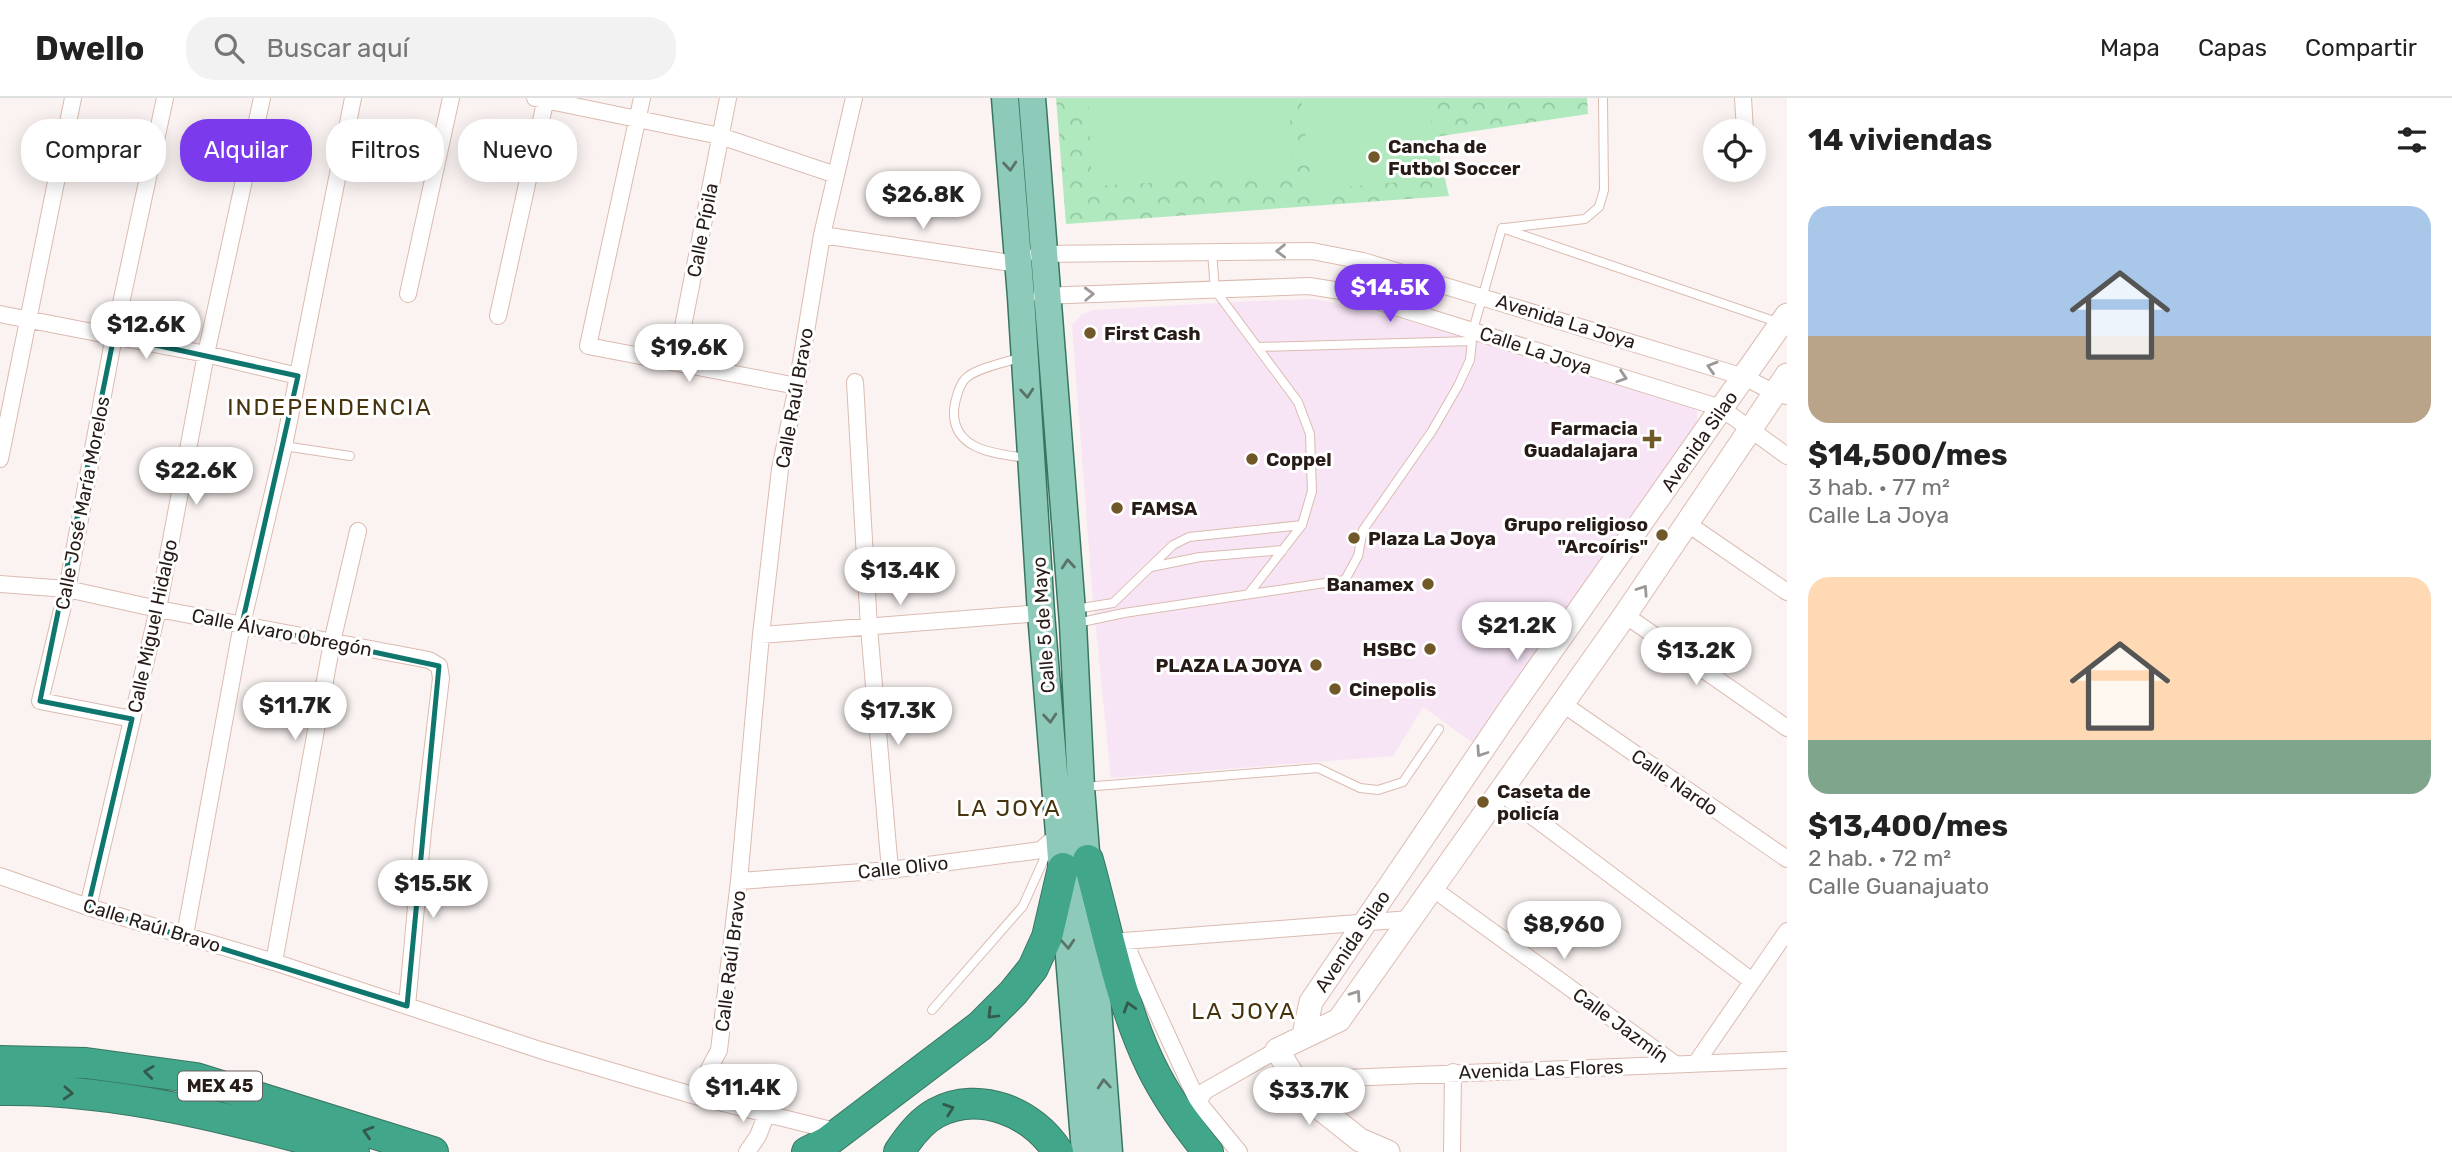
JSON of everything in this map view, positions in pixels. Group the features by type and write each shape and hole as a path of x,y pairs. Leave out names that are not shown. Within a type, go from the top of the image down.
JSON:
{"highway":[{"path":"1066,851 1117,941 1136,1029 1152,1067 1173,1103 1208,1152"},
{"path":"807,1152 827,1142 980,1026 1013,993 1033,968 1047,937 1066,851"},
{"name":"MEX 45","path":"0,1061 86,1063 196,1078 433,1152"},
{"name":"MEX 45","path":"0,1090 99,1095 217,1118 354,1152"},
{"path":"899,1152 908,1138 933,1115 953,1105 979,1103 1025,1118 1048,1137 1058,1152"},
{"path":"217,1118 321,1152"}],"main road":[{"name":"Calle 5 de Mayo","path":"1005,98 1026,257 1034,296 1072,617 1081,787 1066,851 1085,1152"},
{"name":"Calle 5 de Mayo","path":"1026,257 1032,98"},
{"name":"Calle 5 de Mayo","path":"1034,296 1025,356 1041,613 1066,851 1109,1152"}],"street":[{"path":"0,459 73,98"},
{"name":"Calle José María Morelos","path":"132,719 40,701 67,589 114,336 165,98"},
{"name":"Calle Miguel Hidalgo","path":"88,907 158,609 206,354 262,98"},
{"path":"186,935 242,624 284,446 353,98"},
{"path":"408,294 451,98"},
{"path":"642,98 587,346 797,386"},
{"name":"Calle Pípila","path":"676,362 727,98"},
{"name":"Calle Raúl Bravo","path":"0,876 88,907 274,962 540,1049 699,1097 705,1077 719,1051 739,881 761,635 780,469 822,235 854,98"},
{"path":"1746,119 1748,98"},
{"path":"498,316 542,99 720,136 836,175"},
{"path":"822,235 1026,257"},
{"name":"Avenida La Joya","path":"1026,257 1312,251 1363,261 1483,295 1783,388"},
{"name":"Calle La Joya","path":"1034,296 1309,286 1347,292 1472,335 1721,408 1787,456"},
{"path":"0,314 206,354 298,376"},
{"name":"Avenida Silao","path":"1304,1035 1311,1002 1510,709 1785,318"},
{"path":"855,382 869,628 890,870"},
{"name":"Avenida Silao","path":"1304,1035 1339,1020 1563,704 1750,431 1783,388"},
{"path":"1688,524 1787,592"},
{"path":"274,962 332,642 358,531"},
{"name":"Calle Álvaro Obregón","path":"0,584 67,589 158,609 429,660 439,666 441,678 423,830 407,1006"},
{"path":"761,635 1041,613"},
{"path":"1625,615 1787,728"},
{"name":"Calle Nardo","path":"1563,704 1787,859"},
{"path":"1510,709 1543,732"},
{"path":"1500,792 1752,981"},
{"name":"Calle Olivo","path":"739,881 890,870 1041,850 1066,851"},
{"name":"Calle Jazmín","path":"1432,888 1675,1064"},
{"path":"1239,1152 1198,1102 1117,941 1410,919"},
{"path":"1696,1063 1787,931"},
{"path":"1198,1102 1205,1091 1304,1035"},
{"path":"1277,1050 1307,1098 1360,1140 1388,1152"},
{"name":"Avenida Las Flores","path":"1296,1080 1787,1060"},
{"path":"1452,1152 1453,1072"},
{"path":"699,1097 839,1132"},
{"path":"747,1152 768,1113"}],"lane":[{"path":"1502,228 1585,219 1599,207 1604,190 1603,98"},
{"path":"1072,617 1124,613 1250,592 1345,580 1358,556 1363,530 1432,431 1470,360 1472,335 1502,228"},
{"path":"1502,228 1785,318"},
{"path":"1212,252 1215,290 1298,402 1310,434 1312,491 1302,525 1250,592"},
{"path":"1258,347 1472,335"},
{"path":"1025,356 966,377 957,393 954,416 955,424 965,440 988,453 1031,458"},
{"path":"284,446 350,456"},
{"path":"1072,617 1113,603 1173,545 1189,537 1302,525"},
{"path":"1151,567 1200,557 1283,550"},
{"path":"1081,787 1318,768 1360,788 1378,790 1403,782 1440,729"},
{"path":"932,1010 1023,906 1066,851"}],"highlighted area":[{"path":"114,336 298,376 242,624 439,666 407,1006 88,907 132,719 40,701"}],"shaded area":[{"name":"Plaza La Joya","path":"1315,299 1478,340 1692,406 1697,412 1697,424 1656,488 1473,743 1423,707 1393,756 1111,778 1092,589 1072,325 1081,315 1093,310"}],"green space":[{"path":"1056,98 1587,98 1588,114 1435,137 1449,196 1066,224"},
{"path":"1088,98 1289,98 1293,175 1092,186"},
{"name":"Cancha de Futbol Soccer","path":"1301,98 1426,98 1444,178 1312,190"}],"place":[{"name":"Cancha de Futbol Soccer","path":"1374,157"},
{"name":"First Cash","path":"1090,333"},
{"name":"Farmacia Guadalajara","path":"1652,439"},
{"name":"Coppel","path":"1252,459"},
{"name":"FAMSA","path":"1117,508"},
{"name":"Grupo religioso \"Arcoíris\"","path":"1662,535"},
{"name":"Plaza La Joya","path":"1354,538"},
{"name":"Banamex","path":"1428,584"},
{"name":"HSBC","path":"1430,649"},
{"name":"PLAZA LA JOYA","path":"1316,665"},
{"name":"Cinepolis","path":"1335,689"},
{"name":"Caseta de policía","path":"1483,802"}],"district":[{"name":"INDEPENDENCIA","path":"330,407"},
{"name":"LA JOYA","path":"1009,808"},
{"name":"LA JOYA","path":"1244,1011"}]}
